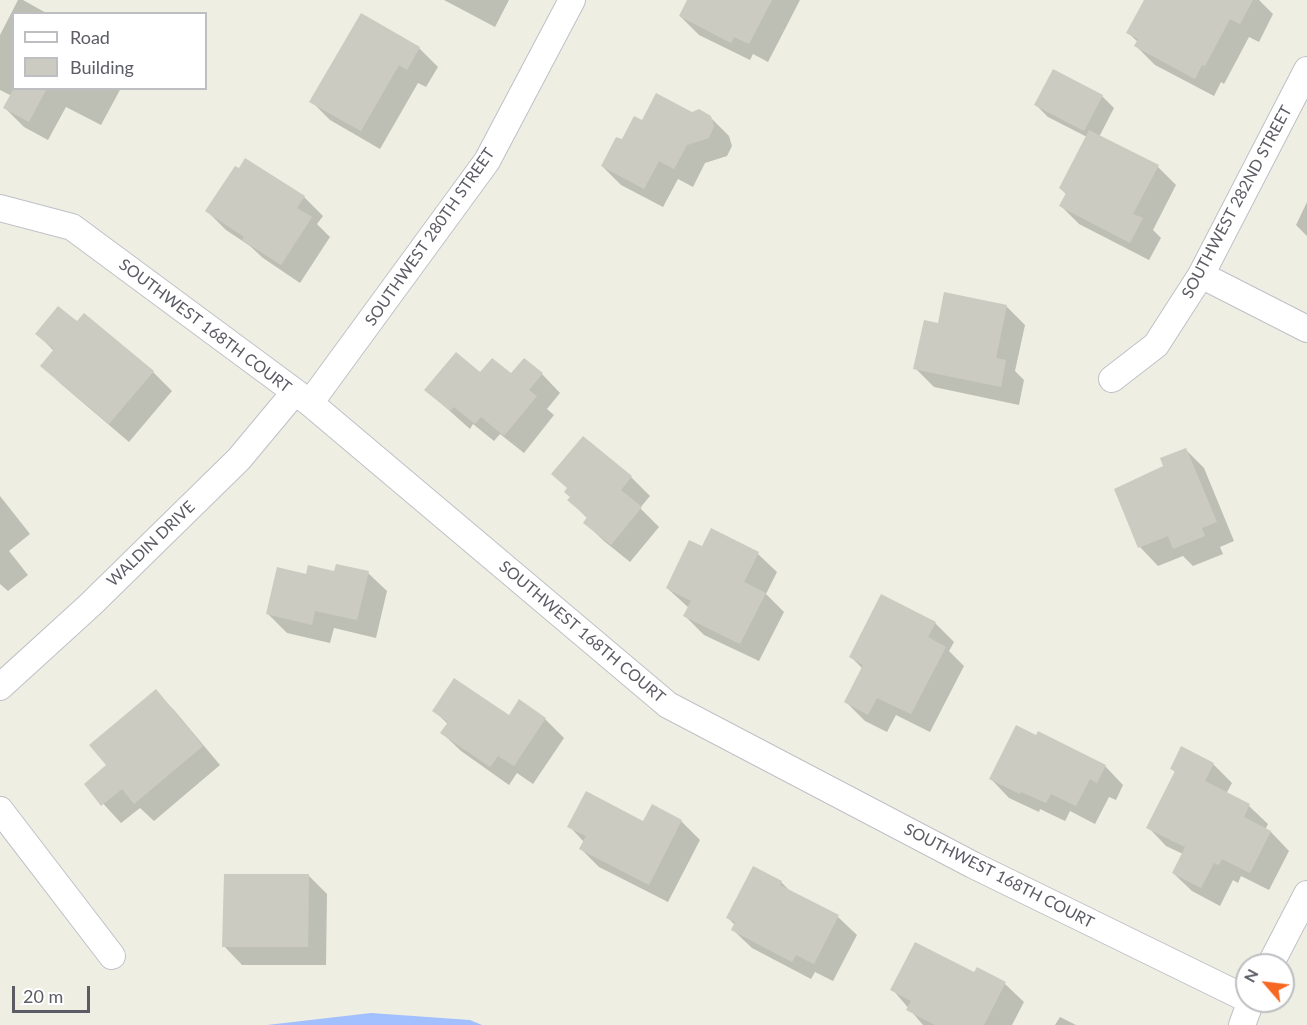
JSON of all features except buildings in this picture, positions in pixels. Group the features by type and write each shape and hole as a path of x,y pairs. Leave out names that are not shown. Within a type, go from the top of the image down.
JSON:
{"street":[{"name":"SOUTHWEST 280TH STREET","path":"302,398 487,161 572,0"},
{"name":"SOUTHWEST 282ND STREET","path":"1112,379 1156,345 1201,275 1307,70"},
{"name":"SOUTHWEST 168TH COURT","path":"0,208 72,227 302,398 668,705 973,865 1235,993"},
{"path":"1201,275 1307,329"},
{"name":"WALDIN DRIVE","path":"0,687 90,605 302,398"},
{"path":"0,810 112,956"},
{"path":"1276,953 1307,894"}],"water":[{"path":"371,1013 470,1020 482,1025 267,1025"}]}
